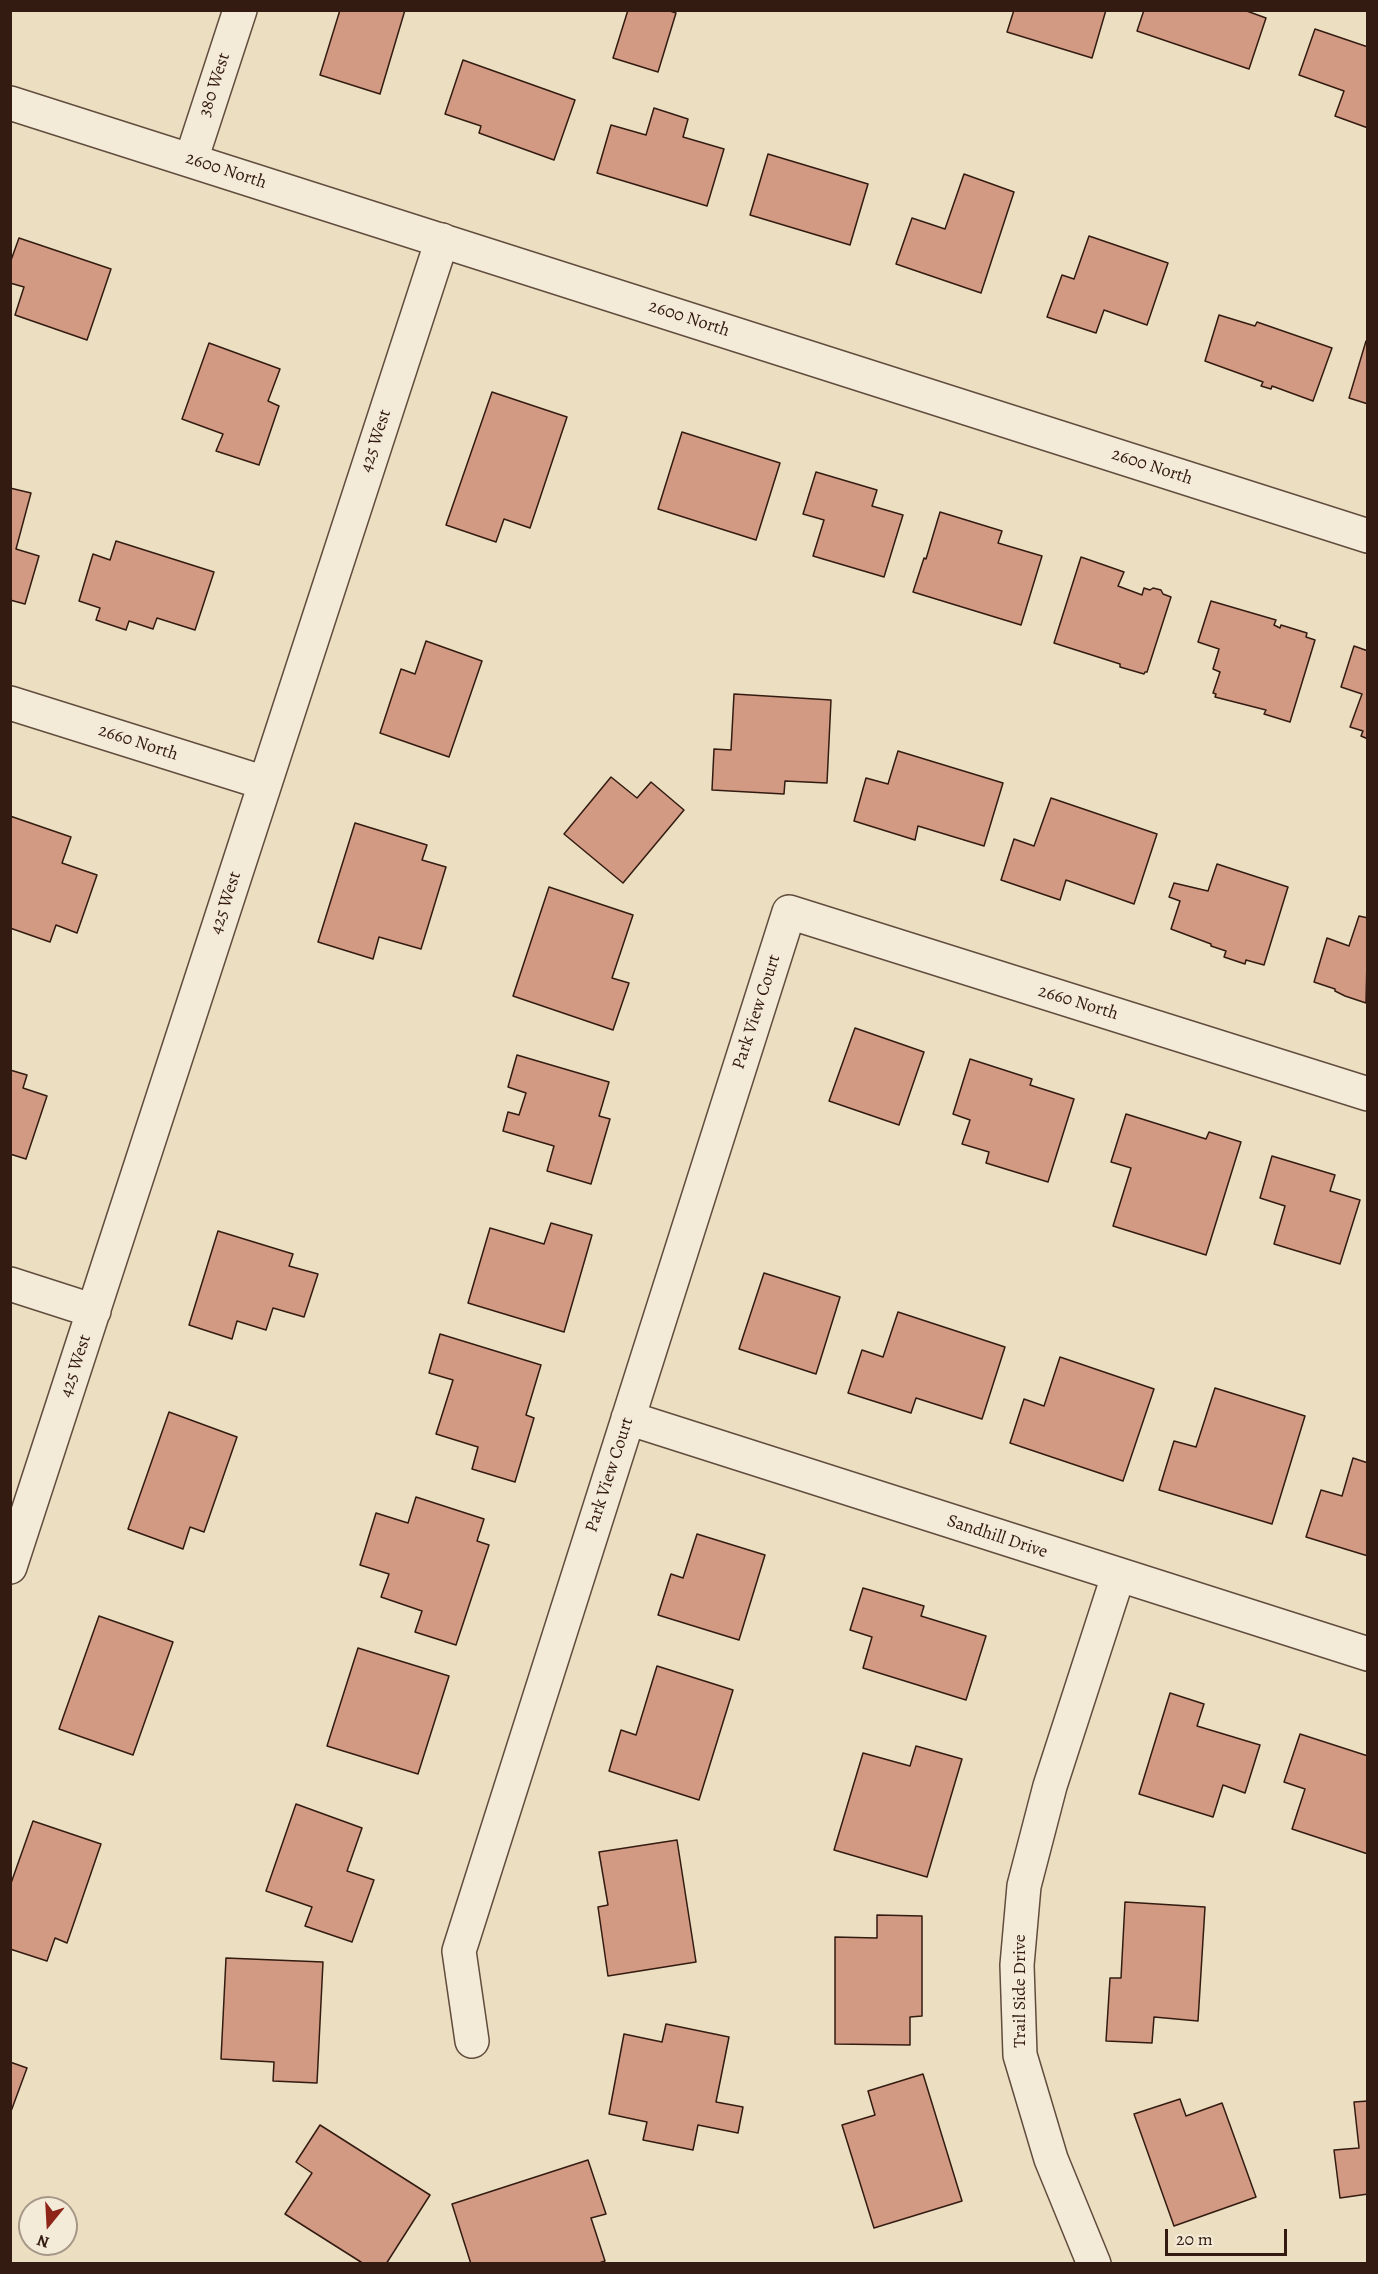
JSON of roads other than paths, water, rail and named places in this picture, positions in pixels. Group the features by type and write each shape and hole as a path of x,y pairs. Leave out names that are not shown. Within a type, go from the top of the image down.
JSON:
{"street":[{"name":"380 West","path":"191,160 240,10"},
{"name":"2600 North","path":"10,103 1368,536"},
{"name":"425 West","path":"10,1567 442,240"},
{"name":"2660 North","path":"10,703 265,783"},
{"name":"2660 North","path":"789,912 1368,1094"},
{"name":"Park View Court","path":"472,2041 459,1951 789,912"},
{"path":"10,1284 94,1311"},
{"name":"Sandhill Drive","path":"628,1418 1368,1654"},
{"name":"Trail Side Drive","path":"1094,2264 1051,2159 1020,2055 1017,1965 1024,1886 1050,1786 1118,1576"}]}
